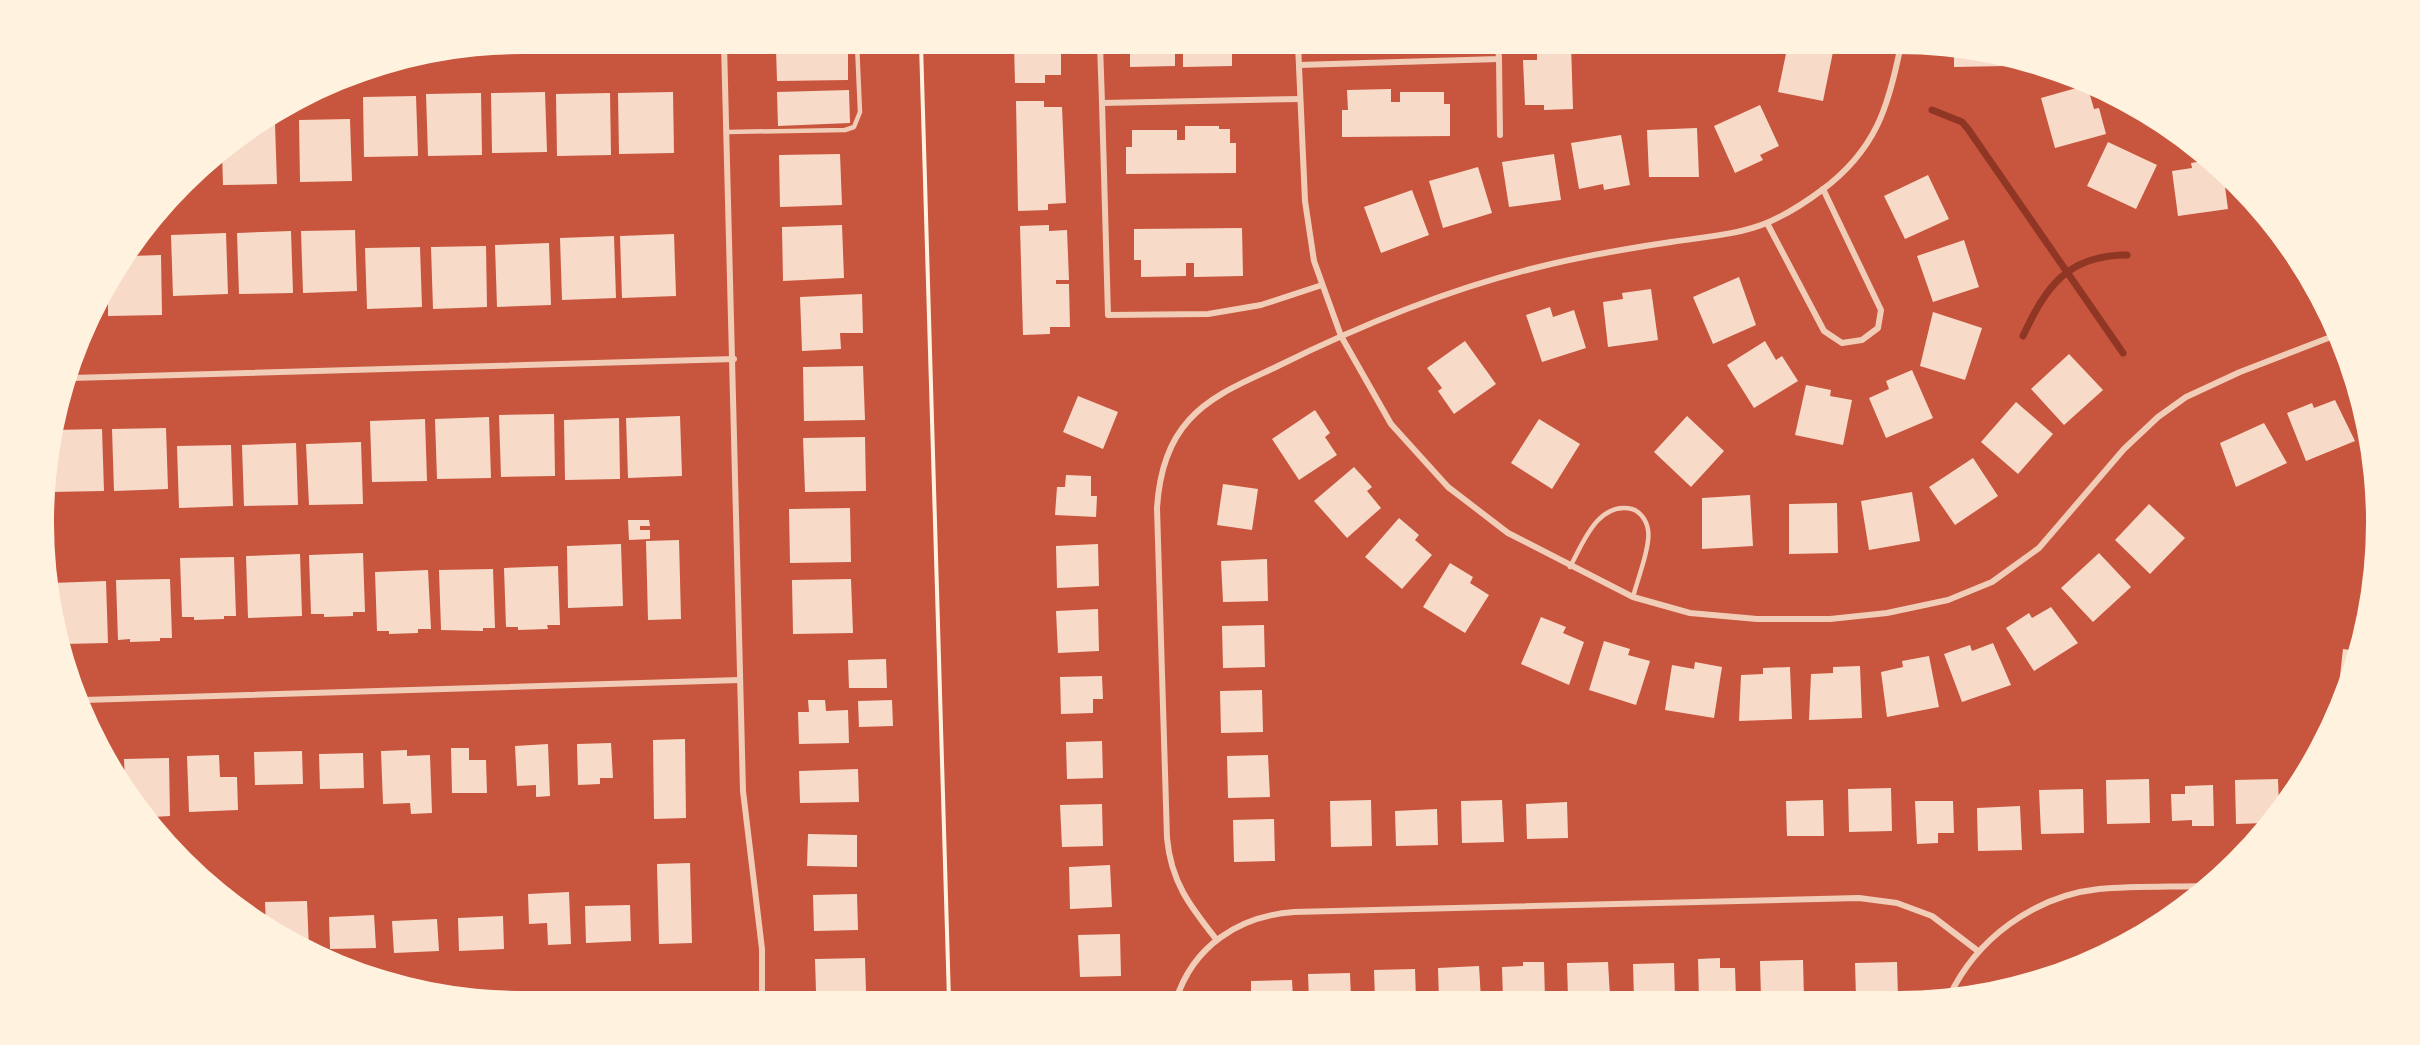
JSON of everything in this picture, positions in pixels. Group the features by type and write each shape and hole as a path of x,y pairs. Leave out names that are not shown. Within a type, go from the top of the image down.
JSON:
{"street":[{"path":"724,54 734,359 743,791 762,949 762,991"},
{"path":"1100,54 1108,315 1208,314 1261,305 1322,285"},
{"path":"1299,54 1305,201 1314,261 1341,336 1391,424 1448,487 1508,533 1570,567 1633,597 1690,613 1757,619 1853,617 1887,613 1948,600 1992,582 2039,548 2124,449 2158,417 2186,397 2240,372 2328,338"},
{"path":"1499,54 1500,135"},
{"path":"1216,939 1178,885 1169,862 1159,484 1175,440 1188,420 1209,402 1231,388 1341,336 1443,295 1531,269 1619,250 1725,234 1767,223 1823,189 1874,136 1892,94 1899,54"},
{"path":"1299,65 1499,59"},
{"path":"1102,103 1300,99"},
{"path":"1767,223 1824,331 1842,343 1862,340 1878,328 1881,310 1823,189"},
{"path":"77,378 734,359"},
{"path":"89,700 740,680"},
{"path":"1955,987 1978,951 2010,923 2042,905 2070,895 2098,889 2192,886"},
{"path":"1181,991 1200,956 1216,939 1239,925 1259,918 1294,912 1859,898 1897,903 1932,916 1978,951"}],"lane":[{"path":"727,132 845,130 854,127 860,112 857,54"},
{"path":"1570,567 1594,525 1605,512 1621,508 1635,510 1645,520 1649,532 1633,597"}],"path":[{"path":"921,54 949,991"}],"building":[{"path":"776,54 848,54 848,80 777,81"},
{"path":"1014,54 1061,54 1061,75 1045,75 1045,83 1015,83"},
{"path":"1130,54 1175,54 1175,66 1130,67"},
{"path":"1183,54 1232,54 1232,66 1183,67"},
{"path":"1537,54 1571,54 1573,109 1544,110 1544,105 1525,105 1523,60 1537,60"},
{"path":"1786,54 1833,54 1823,101 1778,92"},
{"path":"1954,58 2002,66 1954,67"},
{"path":"1391,89 1391,102 1400,102 1400,92 1444,92 1444,104 1450,104 1450,136 1342,137 1342,110 1348,110 1347,90"},
{"path":"2074,89 2090,96 2094,109 2099,108 2106,134 2055,148 2041,98"},
{"path":"849,90 850,123 778,126 777,92"},
{"path":"545,92 547,152 492,153 491,93"},
{"path":"673,92 674,153 619,154 618,93"},
{"path":"481,93 482,155 428,156 426,94"},
{"path":"610,93 611,155 557,156 556,94"},
{"path":"416,96 418,156 364,157 363,97"},
{"path":"1016,101 1044,101 1044,107 1062,107 1066,203 1048,204 1048,210 1018,211"},
{"path":"1760,105 1779,146 1760,155 1763,160 1735,173 1714,126"},
{"path":"350,119 352,181 300,182 299,120"},
{"path":"275,125 277,184 223,185 222,163"},
{"path":"1185,126 1219,126 1219,129 1230,129 1230,143 1236,143 1236,173 1126,174 1126,147 1132,147 1132,130 1177,130 1177,140 1185,140"},
{"path":"1697,128 1699,177 1649,177 1647,130"},
{"path":"1621,135 1630,185 1604,190 1603,184 1579,189 1571,143"},
{"path":"2108,142 2157,165 2136,209 2087,186"},
{"path":"840,154 842,205 780,207 779,155"},
{"path":"1554,154 1561,200 1509,207 1502,162"},
{"path":"2196,162 2225,187 2228,209 2178,216 2172,171 2192,168 2191,163"},
{"path":"1478,167 1492,213 1443,228 1429,181"},
{"path":"1928,175 1949,219 1905,239 1884,196"},
{"path":"1412,190 1429,235 1381,253 1364,207"},
{"path":"842,225 844,278 783,281 782,227"},
{"path":"1049,225 1049,231 1067,230 1069,280 1056,280 1056,284 1069,284 1070,327 1050,327 1050,334 1023,335 1020,226"},
{"path":"1242,228 1243,276 1194,277 1194,263 1186,263 1186,276 1141,277 1141,260 1134,260 1134,229"},
{"path":"355,230 357,291 303,293 301,231"},
{"path":"291,231 293,293 239,294 237,233"},
{"path":"226,233 228,294 173,296 171,235"},
{"path":"674,234 676,296 622,298 620,236"},
{"path":"614,236 616,298 562,300 560,238"},
{"path":"1964,240 1979,287 1933,302 1917,256"},
{"path":"549,243 551,305 497,307 495,245"},
{"path":"486,246 487,307 433,309 431,247"},
{"path":"420,247 422,307 367,309 365,248"},
{"path":"161,255 162,315 108,316 108,304 137,256"},
{"path":"1739,277 1756,325 1713,344 1693,297"},
{"path":"1651,289 1658,340 1608,347 1603,302 1623,299 1622,293"},
{"path":"862,294 863,333 840,333 841,349 802,351 800,297"},
{"path":"1550,307 1553,317 1574,310 1586,348 1542,362 1526,315"},
{"path":"1933,312 1982,328 1965,380 1920,366"},
{"path":"1465,341 1496,384 1454,414 1438,391 1442,388 1427,368"},
{"path":"1765,341 1776,360 1782,356 1798,381 1754,408 1727,365"},
{"path":"2069,354 2103,390 2064,425 2031,389"},
{"path":"863,366 865,420 804,421 803,367"},
{"path":"1912,370 1933,418 1886,438 1869,398 1889,389 1886,381"},
{"path":"1806,385 1831,390 1830,396 1852,400 1843,445 1795,435"},
{"path":"1078,396 1118,412 1103,449 1063,432"},
{"path":"2335,400 2355,441 2306,461 2287,413 2312,403 2314,408"},
{"path":"2016,402 2053,434 2018,474 1981,442"},
{"path":"1315,410 1330,433 1325,437 1337,455 1299,480 1272,439"},
{"path":"554,414 555,476 501,477 499,415"},
{"path":"680,416 682,476 628,478 626,418"},
{"path":"1687,416 1724,451 1691,487 1654,452"},
{"path":"489,417 491,478 437,479 435,419"},
{"path":"619,418 620,479 565,480 564,420"},
{"path":"425,419 427,481 372,482 370,421"},
{"path":"1539,419 1580,444 1552,489 1511,463"},
{"path":"2264,423 2287,463 2236,487 2220,443"},
{"path":"166,428 168,489 114,491 112,429"},
{"path":"102,429 104,491 55,492 63,430"},
{"path":"865,437 866,491 805,492 803,438"},
{"path":"361,442 363,504 309,505 306,444"},
{"path":"296,443 298,505 244,506 242,445"},
{"path":"231,445 233,506 179,508 177,446"},
{"path":"1973,458 1998,496 1955,525 1929,487"},
{"path":"1354,467 1372,487 1367,491 1381,508 1347,538 1314,501"},
{"path":"1066,475 1091,476 1091,496 1097,496 1096,517 1055,515 1057,487 1065,487"},
{"path":"1223,484 1258,489 1252,530 1217,525"},
{"path":"1912,492 1920,541 1869,550 1861,501"},
{"path":"1750,495 1753,546 1702,549 1702,498"},
{"path":"1837,503 1838,553 1789,554 1789,504"},
{"path":"2149,504 2185,538 2150,574 2115,540"},
{"path":"850,508 851,562 790,563 789,509"},
{"path":"1399,518 1419,535 1415,540 1432,555 1402,589 1365,557"},
{"path":"628,520 649,520 650,526 640,526 640,530 650,530 650,539 629,540"},
{"path":"679,540 681,619 648,620 646,541"},
{"path":"621,544 623,606 568,608 567,546"},
{"path":"1098,544 1099,586 1057,588 1056,546"},
{"path":"363,553 365,612 353,612 353,616 324,617 324,614 311,614 309,555"},
{"path":"2099,553 2131,587 2093,622 2061,588"},
{"path":"300,554 302,616 248,618 246,556"},
{"path":"234,557 236,616 224,616 224,619 194,620 194,617 182,617 180,558"},
{"path":"1267,559 1268,601 1223,602 1221,561"},
{"path":"1450,563 1473,577 1470,583 1489,595 1465,633 1423,607"},
{"path":"558,566 560,625 547,625 548,629 518,630 518,627 506,627 504,568"},
{"path":"493,569 495,628 483,628 483,631 441,630 439,570"},
{"path":"428,570 431,629 418,629 418,633 389,634 389,631 377,631 375,572"},
{"path":"170,579 172,638 160,638 160,641 118,640 116,580"},
{"path":"851,579 853,633 793,634 792,580"},
{"path":"106,581 108,643 70,644 58,583"},
{"path":"2051,607 2078,643 2034,671 2006,628 2029,613 2032,618"},
{"path":"1098,609 1099,651 1058,653 1056,611"},
{"path":"1541,617 1566,627 1563,633 1584,642 1569,685 1521,664"},
{"path":"1264,625 1265,667 1223,668 1222,626"},
{"path":"1604,641 1630,649 1628,655 1650,661 1636,705 1589,690"},
{"path":"1993,643 2011,685 1962,702 1944,654 1970,645 1972,651"},
{"path":"2343,649 2348,650 2341,673 2340,675"},
{"path":"1929,656 1939,707 1887,717 1881,672 1903,667 1902,661"},
{"path":"886,659 887,688 849,688 848,660"},
{"path":"1695,662 1722,667 1714,718 1665,710 1672,665 1694,669"},
{"path":"1860,666 1862,718 1809,720 1811,674 1833,673 1833,667"},
{"path":"1790,667 1792,719 1739,721 1741,675 1763,674 1763,668"},
{"path":"1102,676 1103,699 1093,699 1093,713 1061,714 1060,677"},
{"path":"1262,690 1263,732 1221,733 1220,691"},
{"path":"808,700 825,700 826,711 848,710 849,743 799,744 798,712 809,712"},
{"path":"892,700 893,726 859,727 858,701"},
{"path":"685,739 686,818 654,819 653,740"},
{"path":"1102,741 1103,778 1067,779 1066,742"},
{"path":"611,743 613,778 600,778 600,784 578,785 577,744"},
{"path":"548,744 550,796 536,797 536,785 517,786 515,746"},
{"path":"451,748 469,748 469,760 486,760 487,793 452,793"},
{"path":"407,750 407,756 430,755 432,813 411,814 410,803 383,804 381,751"},
{"path":"302,751 303,784 255,785 254,752"},
{"path":"363,753 364,788 320,789 319,754"},
{"path":"219,755 220,777 237,777 238,810 189,812 187,756"},
{"path":"1268,755 1270,797 1228,798 1227,756"},
{"path":"169,758 170,816 158,817 151,808 124,769 124,759"},
{"path":"858,769 859,802 800,803 799,771"},
{"path":"2149,779 2150,823 2107,824 2106,780"},
{"path":"2278,779 2279,795 2256,823 2236,824 2235,780"},
{"path":"2213,785 2214,826 2192,826 2192,820 2172,821 2171,794 2185,794 2185,786"},
{"path":"1891,788 1892,831 1849,832 1848,789"},
{"path":"2083,789 2084,833 2041,834 2039,790"},
{"path":"1371,800 1372,846 1331,847 1330,801"},
{"path":"1502,800 1504,842 1462,843 1461,801"},
{"path":"1823,800 1824,836 1787,836 1786,801"},
{"path":"1915,801 1953,801 1954,833 1938,833 1938,843 1917,844"},
{"path":"1567,802 1568,838 1527,839 1526,804"},
{"path":"1102,804 1103,846 1062,847 1060,805"},
{"path":"2020,806 2022,850 1978,851 1977,808"},
{"path":"1437,809 1438,845 1396,846 1395,811"},
{"path":"1274,819 1275,861 1234,862 1233,820"},
{"path":"808,834 857,835 857,867 807,866"},
{"path":"690,863 692,943 659,944 657,864"},
{"path":"1110,865 1112,907 1070,909 1069,867"},
{"path":"569,892 571,944 548,945 547,923 529,924 528,894"},
{"path":"857,894 858,930 814,931 813,895"},
{"path":"307,901 309,939 266,914 265,902"},
{"path":"630,905 631,941 586,943 585,906"},
{"path":"374,915 376,948 330,949 329,917"},
{"path":"503,916 504,949 459,951 458,918"},
{"path":"437,919 439,951 394,953 392,921"},
{"path":"1120,934 1121,976 1080,977 1078,935"},
{"path":"865,958 866,991 816,991 815,959"},
{"path":"1720,958 1720,968 1735,968 1736,991 1699,991 1698,959"},
{"path":"1803,960 1804,991 1761,991 1760,961"},
{"path":"1523,962 1544,962 1545,991 1503,991 1502,967 1523,966"},
{"path":"1608,962 1610,991 1568,991 1567,963"},
{"path":"1897,962 1898,991 1856,991 1855,963"},
{"path":"1674,963 1675,991 1634,991 1633,964"},
{"path":"1479,966 1481,991 1439,991 1438,968"},
{"path":"1415,969 1416,991 1375,991 1374,970"},
{"path":"1350,973 1351,991 1309,991 1308,974"},
{"path":"1292,980 1293,991 1251,991 1251,981"}],"waterway":[{"path":"1932,110 1962,122 1968,129 2123,353"},
{"path":"2023,336 2050,289 2061,277 2089,261 2106,256 2127,255"}]}
